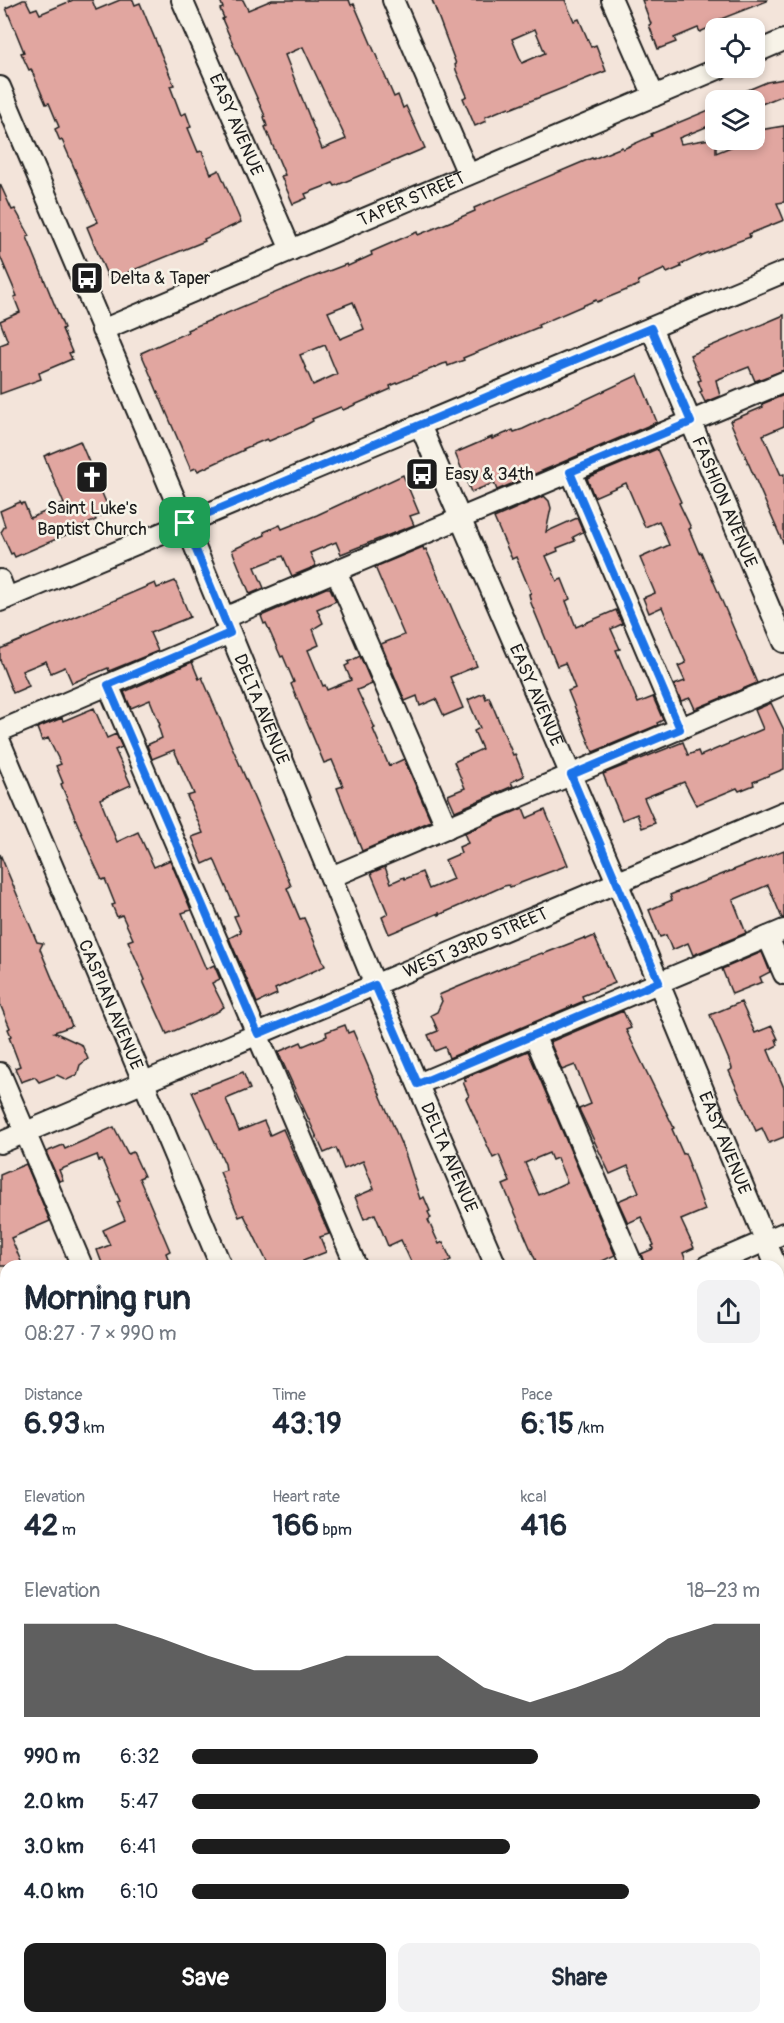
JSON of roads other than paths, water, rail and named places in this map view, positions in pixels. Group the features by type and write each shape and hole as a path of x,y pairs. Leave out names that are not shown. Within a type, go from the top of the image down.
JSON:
{"street":[{"name":"EASY AVENUE","path":"182,0 291,250"},
{"path":"393,0 468,174"},
{"path":"612,0 654,96"},
{"path":"765,48 784,40"},
{"name":"TAPER STREET","path":"102,330 705,74"},
{"name":"DELTA AVENUE","path":"0,87 185,523 375,985 493,1260"},
{"path":"2,593 185,523 784,272"},
{"name":"FASHION AVENUE","path":"651,328 784,642"},
{"path":"0,730 108,685 336,571 784,382"},
{"name":"EASY AVENUE","path":"420,424 659,982 775,1237 776,1260"},
{"path":"570,472 680,729"},
{"path":"336,571 447,828"},
{"path":"331,877 784,684"},
{"path":"108,685 353,1260"},
{"name":"CASPIAN AVENUE","path":"0,742 219,1260"},
{"name":"WEST 33RD STREET","path":"0,1143 784,812"},
{"path":"418,1084 776,933 784,974"},
{"path":"534,1035 630,1260"},
{"path":"0,1073 79,1260"},
{"path":"721,1260 775,1237"}],"place":[{"name":"Delta & Taper","path":"87,278"},
{"name":"Easy & 34th","path":"422,474"},
{"name":"Saint Luke's Baptist Church","path":"92,477"}]}
